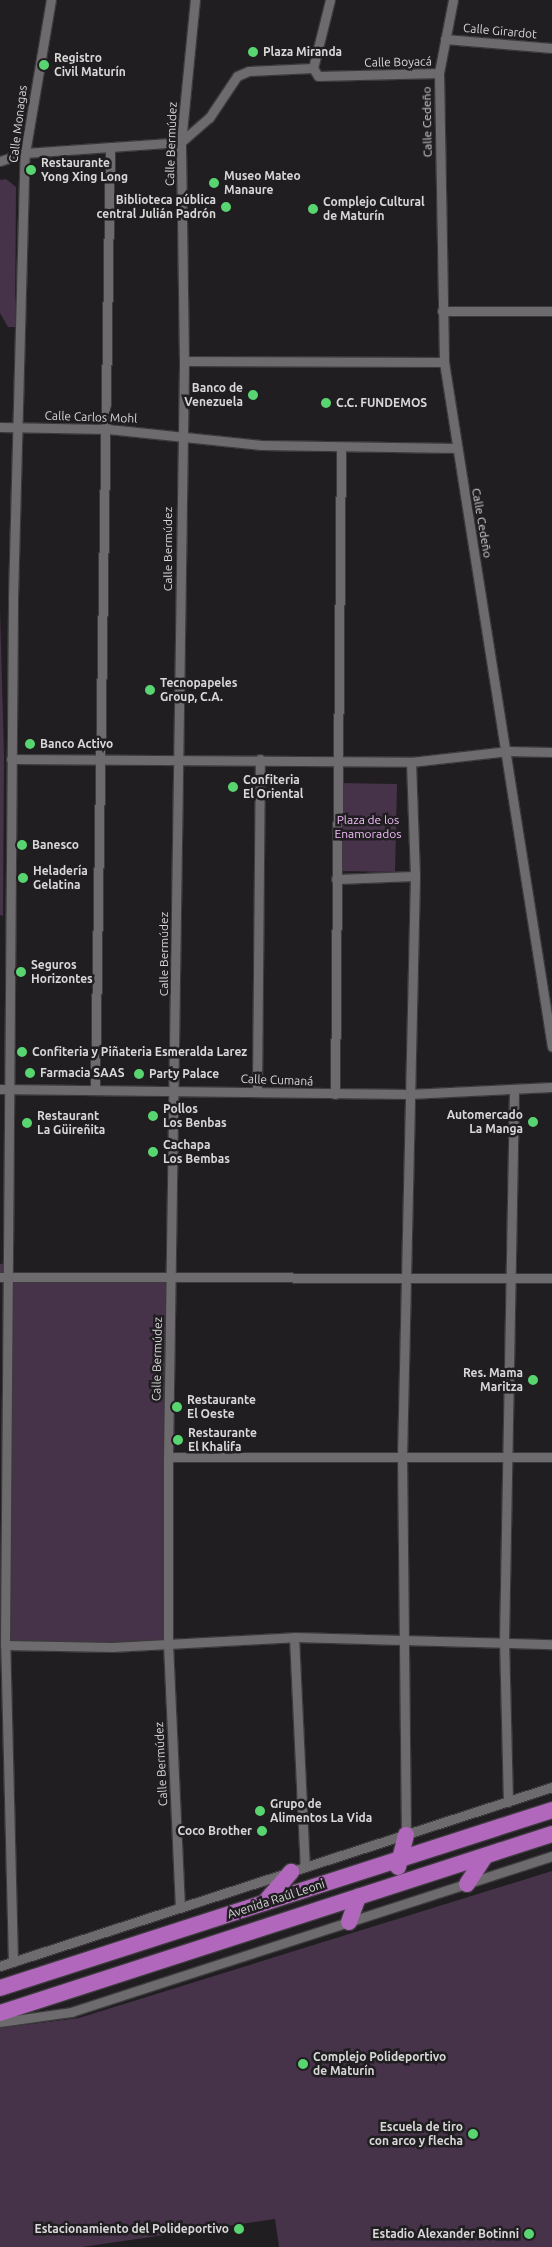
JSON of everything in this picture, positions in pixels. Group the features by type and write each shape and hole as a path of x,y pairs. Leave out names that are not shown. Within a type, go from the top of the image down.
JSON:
{"highway":[{"name":"Avenida Raúl Leoni","path":"0,1988 552,1810"},
{"name":"Avenida Raúl Leoni","path":"0,2013 552,1834"},
{"path":"388,1887 402,1858 406,1835"},
{"path":"467,1884 485,1856"},
{"path":"264,1903 298,1870"},
{"path":"349,1922 358,1897"}],"street":[{"name":"Calle Monagas","path":"13,1962 4,1645 4,1277 10,1089 11,759 25,153 51,0"},
{"name":"Calle Bermúdez","path":"180,1908 168,1645 168,1457 175,1090 180,436 184,361 181,142 195,0"},
{"path":"0,161 25,153 181,142 209,118 237,76 249,71 313,68 330,0"},
{"name":"Calle Cedeño","path":"453,0 439,73 444,362 508,751 552,1048"},
{"name":"Calle Girardot","path":"445,39 552,48"},
{"name":"Calle Boyacá","path":"313,68 318,76 439,73"},
{"path":"95,1089 97,760 108,429 110,147"},
{"path":"442,311 552,311"},
{"path":"184,361 444,362"},
{"name":"Calle Carlos Mohl","path":"0,427 108,429 261,446 457,448"},
{"path":"335,1094 341,447"},
{"path":"11,759 260,759 411,762 508,751 552,752"},
{"path":"258,1091 260,759"},
{"path":"406,1835 401,1640 405,1276 415,876 411,762"},
{"path":"336,879 415,876"},
{"name":"Calle Cumaná","path":"0,1089 409,1094 514,1091 552,1087"},
{"path":"508,1802 504,1642 509,1278 514,1091"},
{"path":"4,1277 170,1280 405,1276 552,1278"},
{"path":"168,1457 552,1457"},
{"path":"4,1645 168,1645 294,1638 552,1644"},
{"path":"294,1638 298,1870"},
{"name":"Avenida Raúl Leoni","path":"0,1966 552,1787"},
{"path":"0,2022 62,2015 552,1856"}],"green space":[{"path":"6,179 16,187 15,327 8,327 0,313 0,180"},
{"path":"0,608 4,756 3,916 0,915"},
{"name":"Plaza de los Enamorados","path":"340,783 397,784 395,872 339,871"},
{"path":"9,1263 9,1277 170,1280 168,1645 5,1645 9,1278 0,1277 0,1264"},
{"name":"Complejo Polideportivo de Maturín","path":"552,1871 552,2247 279,2247 275,2219 82,2247 0,2247 0,2028 79,2018"}],"place":[{"name":"Plaza Miranda","path":"253,52"},
{"name":"Registro Civil Maturín","path":"44,65"},
{"name":"Restaurante Yong Xing Long","path":"31,170"},
{"name":"Museo Mateo Manaure","path":"214,183"},
{"name":"Biblioteca pública central Julián Padrón","path":"226,207"},
{"name":"Complejo Cultural de Maturín","path":"313,209"},
{"name":"Banco de Venezuela","path":"253,395"},
{"name":"C.C. FUNDEMOS","path":"326,403"},
{"name":"Tecnopapeles Group, C.A.","path":"150,690"},
{"name":"Banco Activo","path":"30,744"},
{"name":"Confiteria El Oriental","path":"233,787"},
{"name":"Banesco","path":"22,845"},
{"name":"Heladería Gelatina","path":"23,878"},
{"name":"Seguros Horizontes","path":"21,972"},
{"name":"Confiteria y Piñateria Esmeralda Larez","path":"22,1052"},
{"name":"Farmacia SAAS","path":"30,1073"},
{"name":"Party Palace","path":"139,1074"},
{"name":"Pollos Los Benbas","path":"153,1116"},
{"name":"Automercado La Manga","path":"533,1122"},
{"name":"Restaurant La Güireñita","path":"27,1123"},
{"name":"Cachapa Los Bembas","path":"153,1152"},
{"name":"Res. Mama Maritza","path":"533,1380"},
{"name":"Restaurante El Oeste","path":"177,1407"},
{"name":"Restaurante El Khalifa","path":"178,1440"},
{"name":"Grupo de Alimentos La Vida","path":"260,1811"},
{"name":"Coco Brother","path":"262,1831"},
{"name":"Complejo Polideportivo de Maturín","path":"303,2064"},
{"name":"Escuela de tiro con arco y flecha","path":"473,2134"},
{"name":"Estacionamiento del Polideportivo","path":"239,2229"},
{"name":"Estadio Alexander Botinni","path":"529,2234"}]}
